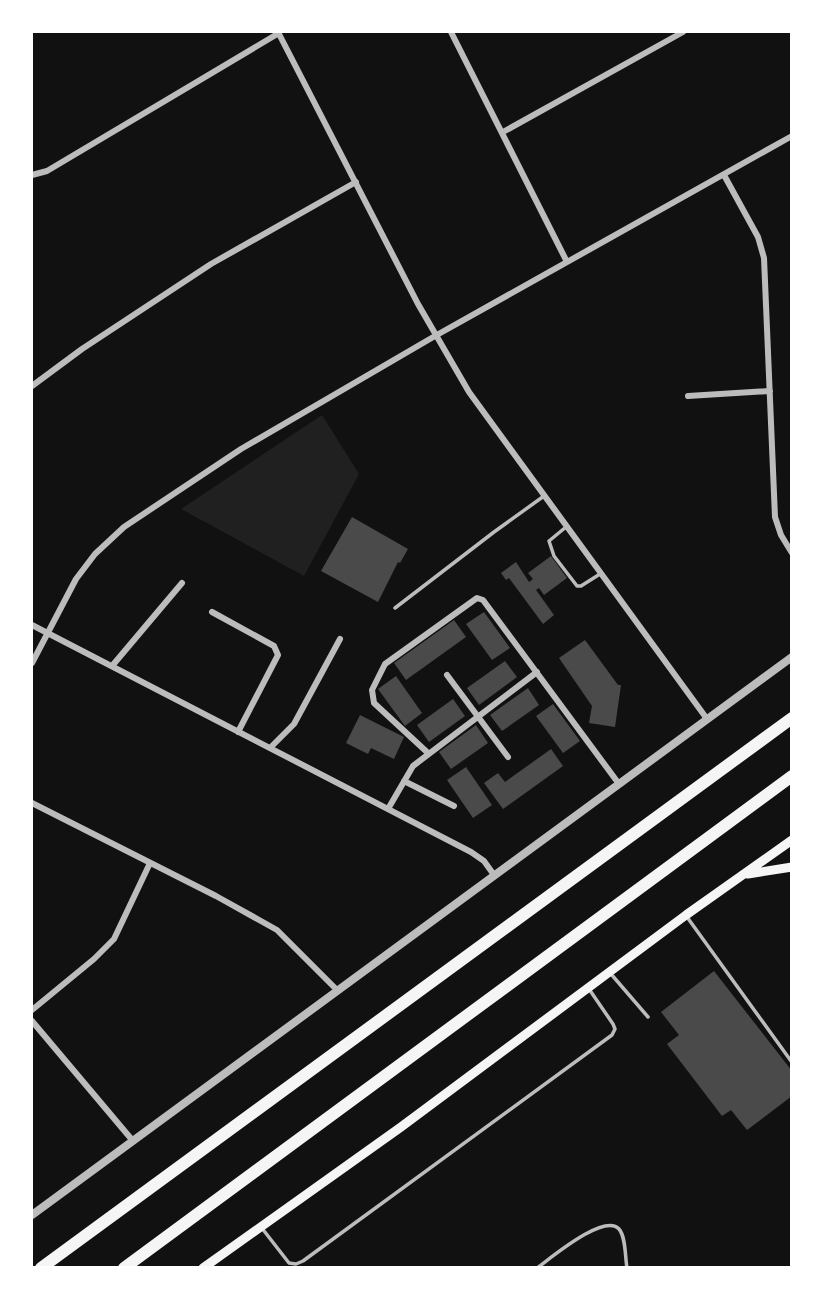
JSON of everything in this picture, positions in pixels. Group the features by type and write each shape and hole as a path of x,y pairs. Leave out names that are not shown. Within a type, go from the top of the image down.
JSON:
{"highway":[{"path":"41,1268 792,718"},
{"path":"124,1268 792,776"}],"main road":[{"path":"203,1268 401,1127 686,915 792,841"},
{"path":"744,874 792,867"}],"street":[{"path":"32,175 47,171 279,32 435,336 476,402 707,719"},
{"path":"451,32 567,262"},
{"path":"503,132 683,32"},
{"path":"32,663 81,572 95,554 124,527 241,449 435,336 792,136"},
{"path":"723,175 758,237 762,250 775,517 781,535 792,553"},
{"path":"32,386 82,349 211,264 356,182"},
{"path":"688,396 770,391"},
{"path":"112,666 182,583"},
{"path":"428,752 373,700 372,690 383,667 477,598 483,600 619,784"},
{"path":"212,612 278,650 278,655 238,732"},
{"path":"32,625 479,857 489,866 494,876"},
{"path":"270,748 294,724 340,639"},
{"path":"32,1215 792,657"},
{"path":"388,809 413,766 428,752 537,672"},
{"path":"447,675 508,757"},
{"path":"404,780 454,806"},
{"path":"32,803 277,930 337,990"},
{"path":"32,1010 114,939 150,863"},
{"path":"32,1021 134,1141"}],"lane":[{"path":"395,608 544,496"},
{"path":"566,527 549,541 554,556 577,586 600,574"},
{"path":"686,915 791,1061"},
{"path":"610,972 648,1017"},
{"path":"260,1226 289,1263 303,1261 614,1031 606,1011 589,989"},
{"path":"537,1268 593,1229 606,1226 620,1231 627,1268"}],"shaded area":[{"path":"322,415 359,474 304,576 181,509"}],"building":[{"path":"352,517 408,549 400,563 398,562 378,602 321,571"},
{"path":"551,556 567,578 544,595 539,588 536,590 554,615 543,624 509,578 506,580 501,573 516,562 529,582 533,579 528,573"},
{"path":"484,612 510,648 492,660 466,624"},
{"path":"454,620 466,637 406,680 394,663"},
{"path":"585,640 618,685 621,685 615,727 589,723 592,706 559,658"},
{"path":"505,661 517,677 479,705 467,688"},
{"path":"396,676 422,713 405,726 378,689"},
{"path":"528,688 539,705 502,731 490,715"},
{"path":"453,699 465,716 429,742 417,725"},
{"path":"553,704 580,741 563,753 536,716"},
{"path":"360,715 404,737 394,759 371,748 368,754 346,743"},
{"path":"476,725 488,743 451,769 439,752"},
{"path":"551,749 563,766 503,809 484,783 498,773 505,782"},
{"path":"466,767 492,805 473,818 447,780"},
{"path":"714,971 792,1071 792,1096 747,1130 731,1110 722,1116 667,1044 679,1035 661,1012"}]}
